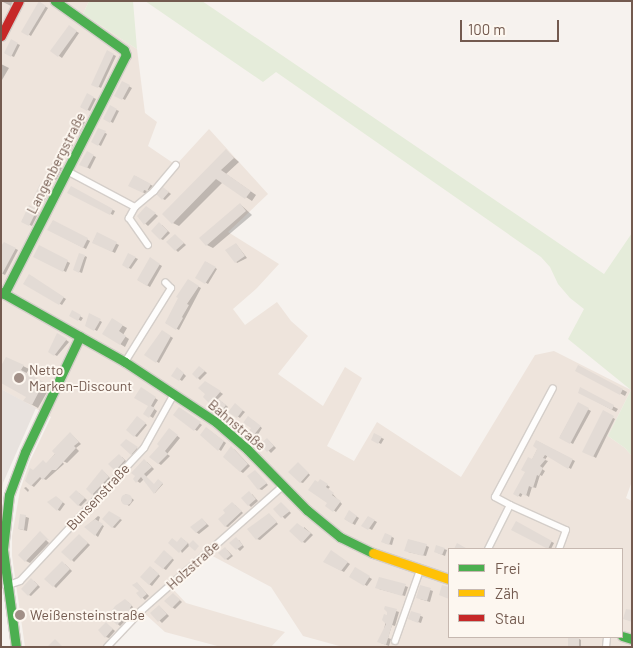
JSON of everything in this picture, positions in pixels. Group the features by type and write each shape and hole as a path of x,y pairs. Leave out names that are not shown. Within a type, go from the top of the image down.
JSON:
{"street":[{"path":"1,36 19,1"},
{"name":"Langenbergstraße","path":"3,293 125,57 125,52 119,47 55,1"},
{"path":"148,245 129,218 135,207 154,191 176,165"},
{"path":"67,171 135,207"},
{"path":"125,362 171,288 165,282"},
{"name":"Bahnstraße","path":"3,293 125,362 227,431 321,523 340,537 370,552 448,580"},
{"path":"16,647 6,586 3,535 10,495 25,452 80,336"},
{"path":"553,388 495,497 566,530 559,548"},
{"name":"Bunsenstraße","path":"6,586 20,580 144,448 174,394"},
{"name":"Holzstraße","path":"107,647 141,611 283,486"},
{"path":"488,548 510,505"},
{"path":"395,641 420,570"}],"shaded area":[{"path":"1,1 89,1 83,14 137,49 145,113 157,122 148,146 176,165 209,129 268,194 228,232 279,264 257,288 233,309 245,325 277,302 291,321 308,336 278,374 323,406 345,367 362,378 327,446 354,461 377,422 461,477 535,355 554,351 631,390 608,436 625,448 632,456 632,481 626,498 632,501 632,647 343,647 303,636 271,587 203,551 145,602 102,647 25,647 12,556 12,536 20,490 30,461 51,417 1,389"},
{"path":"1,389 36,408 3,483 1,496"},
{"path":"172,588 186,603 285,632 271,647 221,647 165,632 144,613"}],"green space":[{"path":"89,1 133,1 137,49 83,14"},
{"path":"145,1 202,1 604,274 632,233 632,456 625,448 608,436 631,390 568,339 584,309 570,298 558,284 550,267 541,257 276,72 263,82"}],"building":[{"path":"39,1 46,6 28,36 21,32"},
{"path":"69,25 77,31 58,57 50,51"},
{"path":"11,39 18,43 11,57 4,53"},
{"path":"107,50 114,54 98,88 91,85"},
{"path":"122,81 130,85 122,100 114,96"},
{"path":"87,93 94,97 87,111 80,107"},
{"path":"110,105 117,109 110,123 103,119"},
{"path":"76,116 83,119 76,133 69,130"},
{"path":"98,128 106,131 98,146 91,142"},
{"path":"64,139 71,143 64,157 57,153"},
{"path":"226,149 234,158 221,170 251,191 245,199 216,179 172,224 162,214"},
{"path":"87,151 94,155 87,168 79,165"},
{"path":"53,161 60,165 53,179 45,175"},
{"path":"134,175 151,184 147,191 144,190 143,193 128,186"},
{"path":"40,184 48,188 41,202 33,198"},
{"path":"71,186 113,209 110,215 67,193"},
{"path":"163,187 169,192 162,200 156,194"},
{"path":"240,203 246,211 206,246 199,238"},
{"path":"29,205 37,210 29,226 21,222"},
{"path":"146,206 156,213 144,225 137,216"},
{"path":"53,220 88,238 83,248 47,230"},
{"path":"159,222 168,231 160,240 151,231"},
{"path":"97,232 117,242 112,252 92,243"},
{"path":"175,234 184,243 175,251 166,242"},
{"path":"4,242 16,248 1,276 1,246"},
{"path":"236,243 245,256 235,263 225,250"},
{"path":"39,245 68,260 63,272 33,257"},
{"path":"79,253 85,255 79,273 73,270"},
{"path":"128,253 136,257 128,269 122,265"},
{"path":"150,257 160,264 147,286 137,280"},
{"path":"205,261 216,267 205,284 195,278"},
{"path":"29,274 64,297 59,305 23,284"},
{"path":"188,279 199,286 187,304 189,305 176,330 165,323 178,298 176,297"},
{"path":"72,310 81,315 78,321 69,316"},
{"path":"89,313 101,319 94,331 85,326"},
{"path":"112,318 123,325 119,331 126,336 120,345 102,334"},
{"path":"162,330 171,336 156,363 144,355"},
{"path":"57,333 67,339 54,356 48,352"},
{"name":"Netto Marken-Discount","path":"6,357 24,365 21,370 44,382 32,405 23,401 26,397 1,383 1,366"},
{"path":"578,365 623,389 620,395 575,371"},
{"path":"199,366 205,371 197,379 192,374"},
{"path":"177,367 184,373 179,381 171,376"},
{"path":"107,381 115,388 114,392 104,387"},
{"path":"205,381 221,391 210,404 203,397 205,394 198,388"},
{"path":"141,387 156,397 151,406 155,408 149,418 143,414 148,406 134,398"},
{"path":"580,387 614,405 612,410 578,393"},
{"path":"219,399 226,405 221,412 214,406"},
{"path":"578,402 589,408 570,444 559,438"},
{"path":"235,403 243,410 237,418 228,412"},
{"path":"179,407 201,422 194,431 173,415"},
{"path":"603,410 614,416 593,457 582,452"},
{"path":"137,416 146,423 134,437 126,430"},
{"path":"248,416 261,426 253,436 248,432 251,428 243,423"},
{"path":"206,427 224,441 218,451 200,435"},
{"path":"169,428 178,435 165,451 168,454 158,464 149,457 159,446 157,444"},
{"path":"70,432 79,442 74,446 76,448 56,470 52,470 43,480 40,477 31,486 25,481 30,468 33,470 43,460 46,463 55,454 52,451"},
{"path":"374,433 382,437 378,444 371,440"},
{"path":"267,438 274,446 267,452 260,444"},
{"path":"126,439 138,447 131,455 120,445"},
{"path":"536,440 573,459 568,469 545,455 543,458 546,459 540,466 543,468 539,476 537,475 533,488 529,486 526,496 520,493 518,497 513,494 525,472 521,470 528,457 532,459 537,449 533,446"},
{"path":"231,446 248,464 240,472 223,457"},
{"path":"119,454 125,460 115,471 108,464"},
{"path":"144,459 152,467 144,474 154,484 158,479 163,483 154,494 141,477 136,483 133,479 135,476 131,473"},
{"path":"298,462 309,473 300,483 288,472"},
{"path":"102,469 109,477 92,495 86,489"},
{"path":"255,470 267,483 258,490 247,476"},
{"path":"320,479 328,484 326,487 334,493 332,495 341,501 333,512 325,506 327,503 308,490 315,480 318,482"},
{"path":"76,490 85,498 78,506 69,497"},
{"path":"249,491 256,499 248,506 241,498"},
{"path":"126,493 132,499 126,505 120,499"},
{"path":"56,496 63,502 57,511 47,502"},
{"path":"232,502 242,511 225,527 218,519 225,513 223,510"},
{"path":"281,502 290,511 281,518 273,509"},
{"path":"349,510 357,516 352,524 344,519"},
{"path":"109,511 121,518 112,528 102,519"},
{"path":"269,513 277,522 256,540 247,529"},
{"path":"20,514 26,515 24,530 18,529"},
{"path":"368,516 375,520 368,530 361,526"},
{"path":"202,518 207,524 196,533 190,527"},
{"path":"95,519 103,524 95,536 84,527"},
{"path":"516,521 552,541 548,548 546,548 511,530"},
{"path":"297,523 311,533 302,543 289,531"},
{"path":"40,531 49,540 46,540 25,562 18,555"},
{"path":"385,533 392,536 389,545 381,542"},
{"path":"79,534 88,543 71,561 61,552"},
{"path":"181,537 188,543 179,553 168,543 172,538 177,542"},
{"path":"236,537 243,545 236,550 229,543"},
{"path":"408,539 427,544 423,556 404,551"},
{"path":"193,540 199,546 195,551 188,545"},
{"path":"457,543 466,548 454,548"},
{"path":"436,545 445,548 442,555 434,552"},
{"path":"225,547 231,555 225,560 218,553"},
{"path":"164,550 173,558 163,569 154,562"},
{"path":"331,550 348,562 341,571 323,562"},
{"path":"62,561 70,569 53,587 44,579"},
{"path":"150,566 159,574 149,585 140,577"},
{"path":"355,567 370,576 364,586 349,577"},
{"path":"379,577 406,584 402,596 375,588"},
{"path":"31,578 38,585 28,596 21,589"},
{"path":"137,582 147,594 141,599 136,593 139,591 132,585"},
{"path":"420,585 431,588 427,601 416,598"},
{"path":"442,585 448,587 448,599 439,595"},
{"path":"173,593 180,600 172,608 164,601"},
{"path":"125,599 132,605 130,608 132,610 117,625 108,616 115,606"},
{"path":"159,605 167,614 158,622 150,613"},
{"path":"385,606 397,609 386,645 377,642 386,624 382,620 384,614 387,615 384,609"},
{"path":"626,609 632,610 632,622 623,619"},
{"path":"411,611 421,614 418,623 408,619"},
{"path":"106,622 113,629 105,638 98,630"},
{"path":"568,638 579,638 579,647 568,647"},
{"path":"55,639 63,647 47,647"}],"traffic: fast":[{"path":"4,294 126,55 124,50 55,1"},
{"path":"1,292 125,362 216,422 247,449 307,510 340,537 373,553"},
{"path":"16,647 3,549 9,495 25,452 80,336"},
{"path":"623,636 632,639"}],"traffic: slow":[{"path":"373,553 448,579"}],"traffic: jam":[{"path":"1,36 19,1"}],"place":[{"name":"Netto Marken-Discount","path":"19,378"},
{"name":"Weißensteinstraße","path":"20,615"}]}
